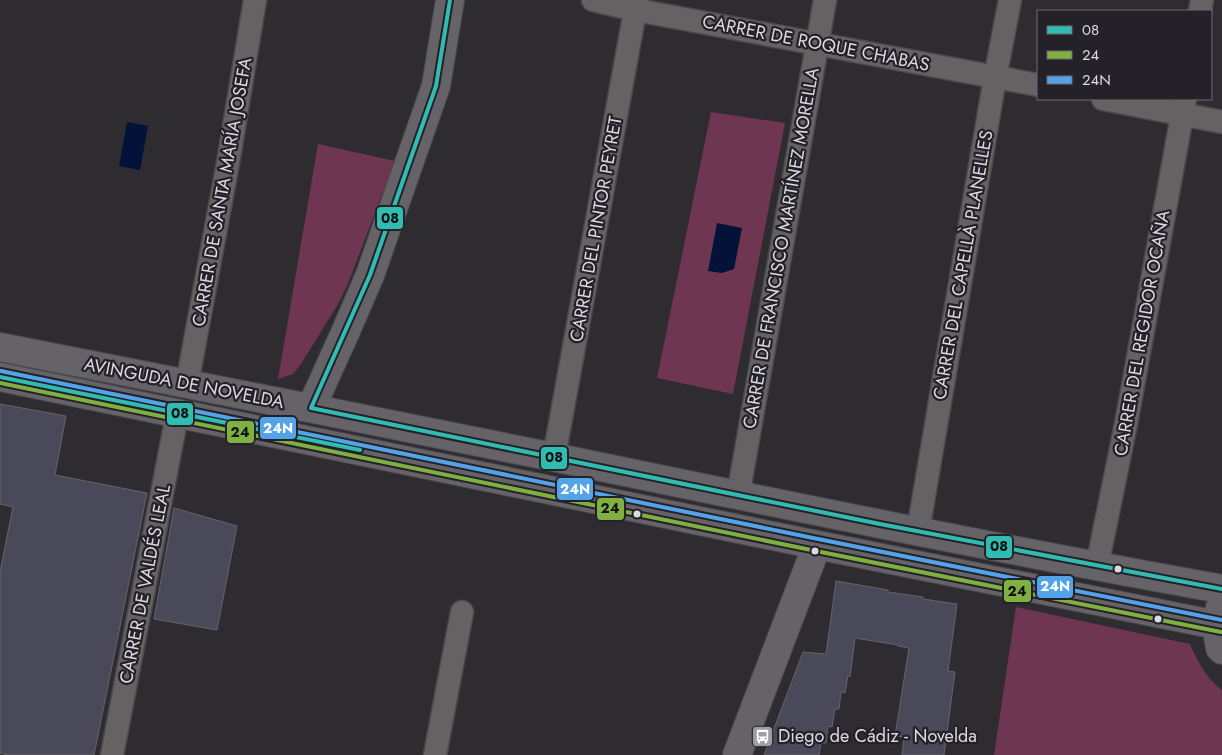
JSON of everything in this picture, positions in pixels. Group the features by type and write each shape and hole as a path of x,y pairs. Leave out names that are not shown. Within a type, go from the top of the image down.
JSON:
{"main road":[{"path":"311,408 346,333 370,275 436,86 450,0"},
{"name":"AVINGUDA DE NOVELDA","path":"0,347 554,457 738,496 1222,589"},
{"name":"AVINGUDA DE NOVELDA","path":"0,377 817,545 1220,634"},
{"path":"737,755 817,545"},
{"path":"1220,634 1222,599"}],"street":[{"name":"CARRER DE SANTA MARÍA JOSEFA","path":"188,384 255,0"},
{"name":"CARRER DE ROQUE CHABAS","path":"593,0 636,5 817,44 1037,85"},
{"name":"CARRER DE FRANCISCO MARTÍNEZ MORELLA","path":"738,496 826,0"},
{"name":"CARRER DEL CAPELLÀ PLANELLES","path":"918,531 1010,0"},
{"name":"CARRER DEL PINTOR PEYRET","path":"554,457 636,5"},
{"path":"1113,100 1183,107 1222,122"},
{"name":"CARRER DEL REGIDOR OCAÑA","path":"1098,566 1126,424 1183,107"},
{"name":"CARRER DE VALDÉS LEAL","path":"112,755 177,412"},
{"path":"435,755 462,612"}],"shaded area":[{"path":"711,112 785,123 733,394 657,378"},
{"path":"318,144 395,161 347,286 338,304 293,374 278,379"},
{"path":"1016,607 1190,644 1203,669 1222,690 1222,755 994,755"}],"water":[{"path":"127,122 148,126 140,170 119,166"},
{"path":"717,223 742,228 734,269 722,273 708,271"}],"building":[{"path":"0,404 66,416 55,475 147,493 94,755 8,755 0,753 0,572 13,507 0,504"},
{"path":"174,508 237,526 217,630 154,619"},
{"path":"836,581 957,604 948,671 955,672 944,755 902,755 904,737 895,736 909,648 855,638 850,677 848,675 845,693 841,692 839,709 835,709 832,727 828,726 826,743 821,743 819,755 764,755 803,652 826,654"}],"transit line":[{"name":"08","path":"450,0 436,86 370,275 311,408 880,524 1222,589"},
{"name":"24N","path":"1,371 1222,620"},
{"name":"08","path":"0,377 360,450"},
{"name":"24","path":"0,383 816,551 1221,632"}],"place":[{"name":"Diego de Cádiz - Novelda","path":"762,736"}]}
